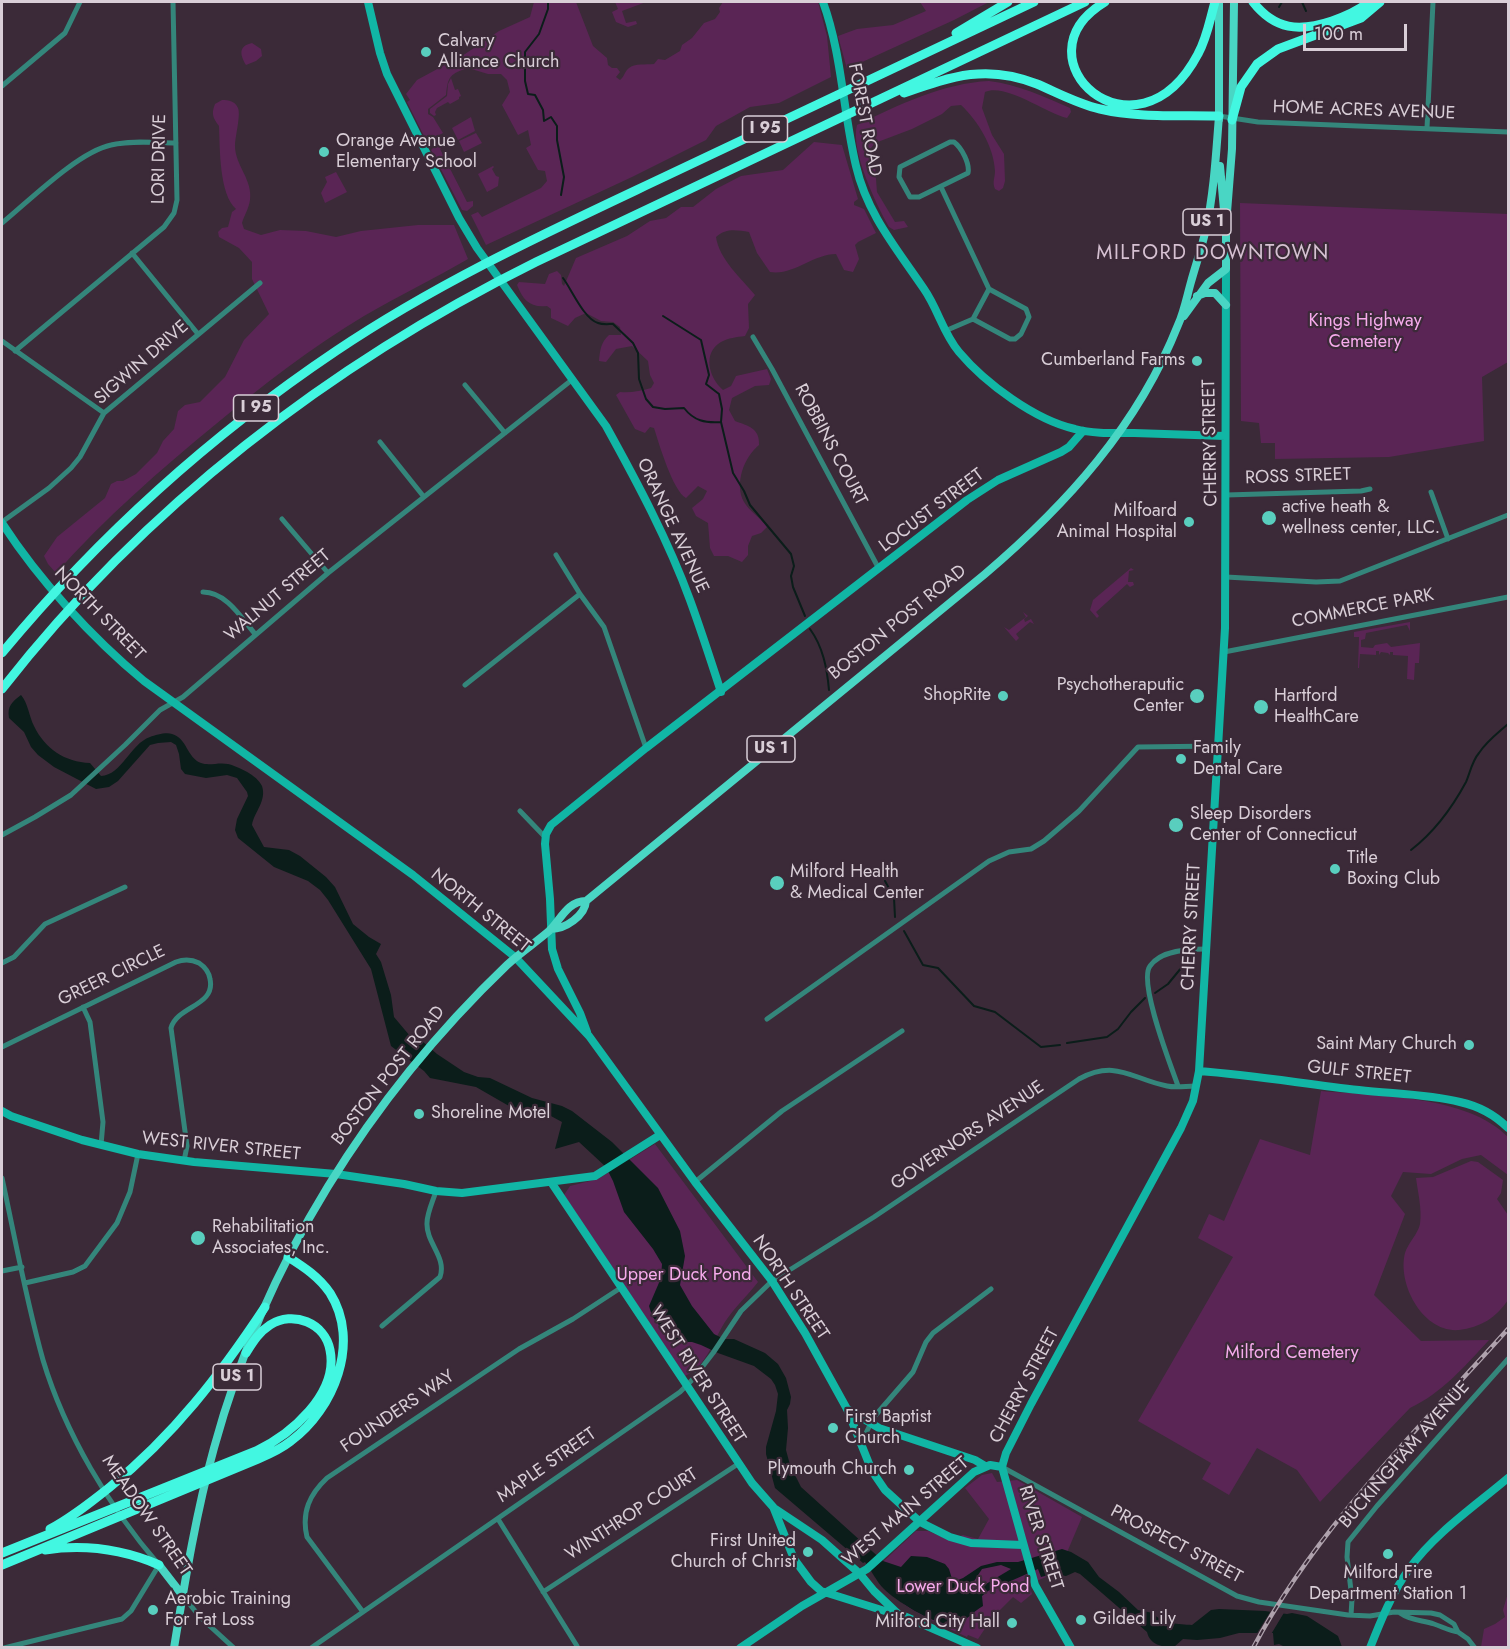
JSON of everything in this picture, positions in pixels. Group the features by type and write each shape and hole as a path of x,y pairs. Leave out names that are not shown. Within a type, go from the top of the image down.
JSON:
{"highway":[{"path":"909,61 1008,2"},
{"name":"I 95","path":"2,653 61,585 139,507 182,468 248,414 357,337 496,257 1034,2"},
{"name":"I 95","path":"2,688 76,602 162,516 260,433 371,354 510,275 1085,2"},
{"path":"1105,2 1086,16 1077,30 1072,46 1074,64 1081,81 1093,94 1110,103 1127,106 1139,105 1158,97 1183,76 1202,47 1217,2"},
{"path":"1253,2 1271,19 1287,27 1309,28 1346,16 1369,2"},
{"path":"1232,120 1241,87 1247,75 1262,60 1278,49 1361,18 1380,2"},
{"path":"862,107 944,79 983,73 1023,79 1103,110 1219,117"},
{"path":"136,1504 183,1491 281,1448 301,1433 325,1404 339,1368 343,1335 339,1314 335,1302 314,1275 288,1257"},
{"path":"2,1553 58,1524 93,1500 159,1443 202,1396 229,1361 265,1307"},
{"path":"2,1564 188,1479 235,1460 281,1437 303,1418 325,1385 331,1357 328,1341 318,1328 294,1318 279,1321 265,1328 246,1353"},
{"path":"2,1553 104,1517"},
{"path":"2,1564 38,1552 84,1547 116,1550 159,1565"}],"main road":[{"name":"ORANGE AVENUE","path":"368,2 387,74 459,218 477,248 574,378 606,426 666,543 690,599 721,692"},
{"name":"FOREST ROAD","path":"823,2 831,25 856,167 872,212 890,242 925,290 945,331 958,351 977,370 1001,390 1051,420 1083,431"},
{"name":"BOSTON POST ROAD","path":"1217,2 1220,180 1226,225"},
{"name":"BOSTON POST ROAD","path":"174,1647 214,1448 246,1353 288,1257 309,1218 367,1127 411,1069 458,1013 515,957 551,929 558,917 574,904 586,901 1016,547 1074,491 1119,433 1144,394 1179,324 1196,296 1226,269 1226,225 1231,180 1234,2"},
{"name":"BOSTON POST ROAD","path":"1179,324 1206,229 1214,177 1219,117"},
{"name":"CHERRY STREET","path":"1002,1467 1006,1453 1035,1397 1181,1128 1196,1086 1224,652 1227,495 1226,269"},
{"path":"1196,296 1215,293 1226,305"},
{"path":"1083,431 1225,436"},
{"name":"LOCUST STREET","path":"721,692 985,487 1061,452 1069,447 1083,431"},
{"name":"NORTH STREET","path":"2,522 18,548 100,641 144,681 413,876 515,957 589,1036 695,1182 772,1281 805,1333 847,1409 878,1481 920,1522 950,1537 971,1543 1023,1545"},
{"path":"589,1036 580,1012 558,969 552,949 545,837 549,828 559,818 646,748 721,692"},
{"name":"GULF STREET","path":"1198,1071 1266,1077 1462,1102 1479,1108 1507,1125"},
{"name":"WEST RIVER STREET","path":"2,1111 37,1125 101,1145 138,1154 184,1161 336,1174 436,1191 473,1193 551,1182 738,1464 774,1508 822,1540 860,1574 897,1613"},
{"path":"551,1182 595,1176 660,1135"},
{"path":"847,1409 871,1423 919,1442 975,1460 985,1466"},
{"name":"WEST MAIN STREET","path":"740,1647 781,1619 860,1574 960,1484 985,1466 1002,1467"},
{"name":"RIVER STREET","path":"1002,1467 1035,1585 1071,1647"},
{"path":"1370,1647 1398,1587 1427,1548 1509,1478"},
{"name":"WEST RIVER STREET","path":"774,1508 794,1559 811,1582 824,1593 897,1613 977,1647"},
{"name":"MEADOW STREET","path":"159,1565 183,1596"}],"street":[{"path":"2,86 65,33 80,2"},
{"name":"LORI DRIVE","path":"15,351 165,227 174,213 177,200 173,2"},
{"path":"1427,128 1433,2"},
{"name":"HOME ACRES AVENUE","path":"1219,117 1232,120 1509,132"},
{"path":"2,224 81,158 99,148 126,142 176,143"},
{"name":"FOREST ROAD","path":"954,142 959,145 969,171 965,176 941,187 912,198 907,194 898,177 898,170 903,164 954,142"},
{"path":"941,187 988,289 1026,309 1029,318 1021,334 1015,339 1010,339 973,319"},
{"path":"132,254 198,334"},
{"name":"SIGWIN DRIVE","path":"2,522 49,488 71,468 80,457 104,413 260,283"},
{"path":"945,331 973,319 988,289"},
{"name":"ROBBINS COURT","path":"753,337 879,569"},
{"path":"2,340 104,413"},
{"name":"WALNUT STREET","path":"2,835 57,804 84,783 160,710 183,697 328,573 574,378"},
{"path":"465,385 505,433"},
{"path":"380,442 424,497"},
{"name":"ROSS STREET","path":"1227,495 1370,489"},
{"path":"1431,492 1448,539"},
{"path":"1226,577 1316,582 1340,581 1509,514"},
{"path":"282,519 328,573"},
{"path":"556,555 604,627 646,748"},
{"path":"203,592 212,592 223,597 255,634"},
{"path":"465,685 580,594"},
{"name":"COMMERCE PARK","path":"1224,652 1509,597"},
{"path":"767,1019 989,861 1009,852 1031,849 1044,841 1079,811 1138,747 1219,746"},
{"path":"520,811 545,837"},
{"path":"2,963 14,957 45,924 125,887"},
{"path":"1178,1086 1150,998 1148,968 1158,959 1171,953 1188,949 1206,949"},
{"name":"GREER CIRCLE","path":"2,1047 180,960 197,962 208,973 211,982 208,994 202,1002 178,1015 171,1028 187,1146 184,1161"},
{"path":"83,1007 90,1022 102,1111 101,1145"},
{"path":"695,1182 782,1111 902,1031"},
{"name":"GOVERNORS AVENUE","path":"772,1281 874,1217 1085,1076 1101,1070 1111,1070 1166,1086 1196,1086"},
{"path":"25,1283 79,1269 92,1257 117,1223 130,1192 138,1154"},
{"name":"MEADOW STREET","path":"2,1178 44,1361 81,1450 100,1483 159,1565"},
{"path":"382,1326 440,1277 441,1263 427,1223 436,1191"},
{"path":"2,1271 21,1267"},
{"name":"MAPLE STREET","path":"311,1647 686,1386 713,1353 741,1311 772,1281"},
{"name":"FOUNDERS WAY","path":"363,1612 307,1536 304,1522 306,1507 317,1487 519,1349 573,1319 622,1287"},
{"path":"862,1441 874,1417 913,1372 926,1342 933,1333 991,1289"},
{"name":"BUCKINGHAM AVENUE","path":"1351,1615 1352,1599 1347,1548 1354,1532 1509,1359"},
{"name":"WINTHROP COURT","path":"543,1592 738,1464"},
{"name":"PROSPECT STREET","path":"1002,1467 1237,1596 1259,1602 1351,1615 1423,1612 1440,1616 1454,1624 1458,1632 1475,1647"},
{"path":"498,1518 577,1646"},
{"path":"4,1647 122,1619 132,1611 159,1565"},
{"name":"MEADOW STREET","path":"183,1596 200,1617 234,1647"},
{"path":"1400,1613 1408,1619 1458,1632"}],"green space":[{"path":"534,2 576,2 593,46 607,58 608,65 617,68 620,72 616,77 620,80 631,66 654,64 658,59 665,60 680,51 682,45 692,38 704,23 715,19 723,2 818,2 827,36 831,77 779,103 750,107 716,126 706,140 486,245 471,215 478,212 482,217 541,188 547,181 545,171 538,170 526,148 531,145 528,130 518,135 502,105 510,92 507,80 501,74 488,74 468,68 454,74 449,80 446,95 428,109 428,114 433,117 443,133 430,140 426,140 407,102 410,100 406,94 417,80 465,54 499,31 530,17"},
{"path":"615,2 646,2 622,11 626,23 636,21 637,24 628,27 616,22 612,12 618,9"},
{"path":"920,2 989,2 847,69 838,36 857,29 893,25 926,11"},
{"path":"252,43 261,49 262,56 246,65 242,58 242,49"},
{"path":"451,78 455,90 458,89 461,96 450,104 448,102 437,108 434,116 430,113 430,109 447,96"},
{"path":"989,81 1031,92 1070,108 1071,112 1067,118 1014,95 994,90 985,92 982,108 992,135 1004,154 1005,181 1003,188 999,191 994,187 995,171 992,153 979,127 961,105 951,106 942,114 912,129 875,143 867,153 875,166 877,192 895,222 904,221 908,227 894,230 889,227 871,191 861,162 857,148 857,125 938,91"},
{"path":"222,100 233,102 239,111 236,153 250,193 242,223 244,229 261,235 280,230 306,231 336,237 361,231 418,225 454,225 468,259 364,316 326,340 270,381 154,477 113,514 56,573 44,556 57,537 105,498 111,484 136,474 157,453 163,441 174,429 178,411 185,405 200,402 225,377 244,340 269,314 252,279 252,262 239,248 219,237 218,232 228,227 232,212 236,209 230,202 223,182 219,126 213,113 215,104"},
{"path":"471,117 475,131 458,140 452,128"},
{"path":"476,133 482,143 464,152 459,141"},
{"path":"814,142 842,145 858,199 854,205 864,209 876,233 855,245 859,259 853,272 844,270 836,254 819,257 787,271 770,272 757,253 749,232 727,231 716,237 726,261 755,295 748,304 749,328 745,336 721,342 715,347 711,352 711,372 723,390 731,386 736,376 767,369 771,379 769,385 755,386 732,398 729,410 735,421 752,428 758,435 759,445 745,464 740,487 746,505 767,527 761,533 752,536 748,546 748,555 742,562 728,556 714,556 710,548 708,523 696,516 692,508 703,499 707,491 698,486 686,498 681,494 667,466 654,428 650,427 645,433 635,429 616,395 620,392 636,392 651,388 654,383 648,361 632,346 616,349 606,362 599,361 604,340 609,335 621,335 620,327 613,322 601,321 586,313 575,318 568,326 551,318 551,309 547,306 536,306 528,302 517,285 519,282 545,284 549,274 557,271 561,275 564,286 576,258 627,236 650,221 666,218 681,207 693,207 716,189 741,176 783,170"},
{"path":"437,144 443,146 440,149 467,202 473,201 473,206 467,211 462,210 431,150"},
{"path":"493,166 492,169 499,177 498,186 487,192 478,174"},
{"path":"336,172 347,192 325,203 321,193 327,182 325,177"},
{"name":"Kings Highway Cemetery","path":"1240,203 1508,214 1508,362 1482,377 1484,441 1389,457 1275,459 1275,443 1261,443 1259,423 1241,421"},
{"path":"1131,568 1134,570 1129,571 1128,582 1133,582 1134,585 1130,587 1127,584 1096,612 1099,616 1097,618 1090,610 1093,600"},
{"path":"1023,612 1028,616 1024,619 1025,622 1031,619 1034,624 1030,622 1016,634 1019,638 1016,641 1004,627 1009,630 1026,617"},
{"path":"1410,622 1410,631 1407,625 1366,633 1365,639 1361,640 1361,647 1373,648 1375,645 1387,643 1391,647 1420,643 1419,663 1415,663 1414,680 1407,679 1408,656 1393,655 1393,652 1390,652 1390,655 1381,652 1379,655 1379,651 1376,651 1376,655 1360,654 1358,668 1359,637 1354,637 1354,632"},
{"name":"Milford Cemetery","path":"1321,1091 1394,1097 1446,1105 1490,1123 1508,1137 1508,1175 1481,1155 1462,1159 1431,1174 1403,1172 1391,1196 1405,1214 1374,1295 1421,1341 1489,1340 1443,1387 1410,1408 1320,1502 1297,1470 1257,1448 1229,1495 1202,1479 1211,1463 1138,1421 1233,1257 1198,1238 1209,1214 1224,1221 1260,1139 1310,1155"},
{"name":"Upper Duck Pond","path":"655,1144 758,1282 722,1326 705,1359 693,1372 685,1376 564,1195 570,1186 598,1179"},
{"path":"1471,1161 1478,1162 1503,1180 1501,1193 1497,1199 1508,1215 1508,1300 1499,1312 1481,1324 1467,1329 1446,1329 1434,1324 1424,1315 1409,1292 1405,1279 1405,1253 1420,1224 1416,1178 1433,1177"},
{"name":"Lower Duck Pond","path":"992,1473 997,1482 1017,1480 1082,1517 1057,1576 1051,1575 1029,1584 1032,1594 1021,1603 1013,1597 992,1618 978,1639 968,1635 967,1637 914,1611 890,1594 872,1572 916,1531 928,1531 949,1540 963,1535 978,1539 989,1519 965,1488 982,1475"},
{"path":"1508,1593 1508,1647 1481,1647 1484,1629 1505,1617 1503,1610"}],"shaded area":[{"path":"21,695 34,726 50,748 72,760 90,763 101,776 115,770 143,741 152,736 167,733 177,736 193,757 201,763 228,764 242,769 260,782 263,797 252,825 264,847 289,850 326,877 335,887 353,924 381,944 376,954 381,962 391,995 394,1017 410,1036 421,1040 464,1072 490,1078 532,1098 572,1111 612,1142 658,1188 680,1231 685,1256 680,1285 692,1306 714,1334 724,1339 734,1339 765,1353 778,1364 786,1378 791,1397 787,1410 786,1450 790,1465 801,1487 883,1561 901,1567 911,1556 927,1557 945,1564 953,1582 981,1566 997,1562 1018,1562 1062,1549 1088,1562 1099,1577 1138,1610 1153,1613 1166,1621 1192,1625 1211,1610 1219,1609 1292,1613 1307,1616 1338,1636 1342,1647 1274,1645 1273,1633 1239,1633 1220,1638 1183,1639 1174,1647 1161,1646 1151,1640 1147,1632 1075,1572 1066,1576 1053,1574 1041,1577 1038,1569 988,1591 982,1596 983,1606 963,1621 955,1624 928,1618 898,1600 881,1586 865,1562 863,1563 775,1488 766,1454 778,1394 771,1379 754,1366 692,1342 680,1342 669,1338 652,1316 649,1306 661,1278 662,1264 624,1212 606,1167 579,1142 555,1149 562,1122 549,1115 509,1106 476,1087 430,1078 391,1046 371,969 328,900 308,881 274,867 238,838 235,830 237,819 248,796 237,778 227,775 206,778 185,774 181,769 176,745 171,742 158,743 150,745 118,781 109,787 96,789 54,767 31,747 24,732 9,718 10,707","holes":["1001,1565 1011,1569 986,1584 967,1592 982,1569"]}],"pier":[{"path":"1272,1609 1285,1611 1270,1636 1256,1635"}],"waterway":[{"path":"548,2 548,9 539,34 525,52 525,81 528,94 535,95 543,110 544,121 551,117 557,126 557,140 564,177 561,195"},
{"path":"1279,7 1282,2"},
{"path":"1302,2 1306,11"},
{"path":"563,278 588,316 600,324 613,324 633,343 638,353 639,379 646,399 653,407 684,408 700,420 721,422 733,473 750,505 791,554 794,566 791,576 793,587 805,616"},
{"path":"663,316 701,340 709,375 706,384 719,394 722,409 721,422"},
{"path":"810,629 824,658 829,690"},
{"path":"1411,850 1427,836 1455,801 1482,749 1508,724"},
{"path":"885,881 894,898 895,917"},
{"path":"904,931 923,965 938,968 974,1006 995,1012 1041,1047 1060,1045"},
{"path":"1155,993 1168,984 1191,956"},
{"path":"1067,1043 1107,1037 1118,1029 1145,998"}],"railway":[{"path":"1253,1648 1307,1561 1338,1520 1405,1442 1508,1329"}],"place":[{"name":"Calvary Alliance Church","path":"426,52"},
{"name":"Orange Avenue Elementary School","path":"324,152"},
{"name":"Cumberland Farms","path":"1197,361"},
{"name":"active heath & wellness center, LLC.","path":"1269,518"},
{"name":"Milfoard Animal Hospital","path":"1189,522"},
{"name":"ShopRite","path":"1003,696"},
{"name":"Psychotheraputic Center","path":"1197,696"},
{"name":"Hartford HealthCare","path":"1261,707"},
{"name":"Family Dental Care","path":"1181,759"},
{"name":"Sleep Disorders Center of Connecticut","path":"1176,825"},
{"name":"Title Boxing Club","path":"1335,869"},
{"name":"Milford Health & Medical Center","path":"777,883"},
{"name":"Saint Mary Church","path":"1469,1045"},
{"name":"Shoreline Motel","path":"419,1114"},
{"name":"Rehabilitation Associates, Inc.","path":"198,1238"},
{"name":"First Baptist Church","path":"833,1428"},
{"name":"Plymouth Church","path":"909,1470"},
{"name":"First United Church of Christ","path":"808,1552"},
{"name":"Milford Fire Department Station 1","path":"1388,1554"},
{"name":"Aerobic Training For Fat Loss","path":"153,1610"},
{"name":"Gilded Lily","path":"1081,1620"},
{"name":"Milford City Hall","path":"1012,1623"}],"district":[{"name":"MILFORD DOWNTOWN","path":"1213,254"}]}
